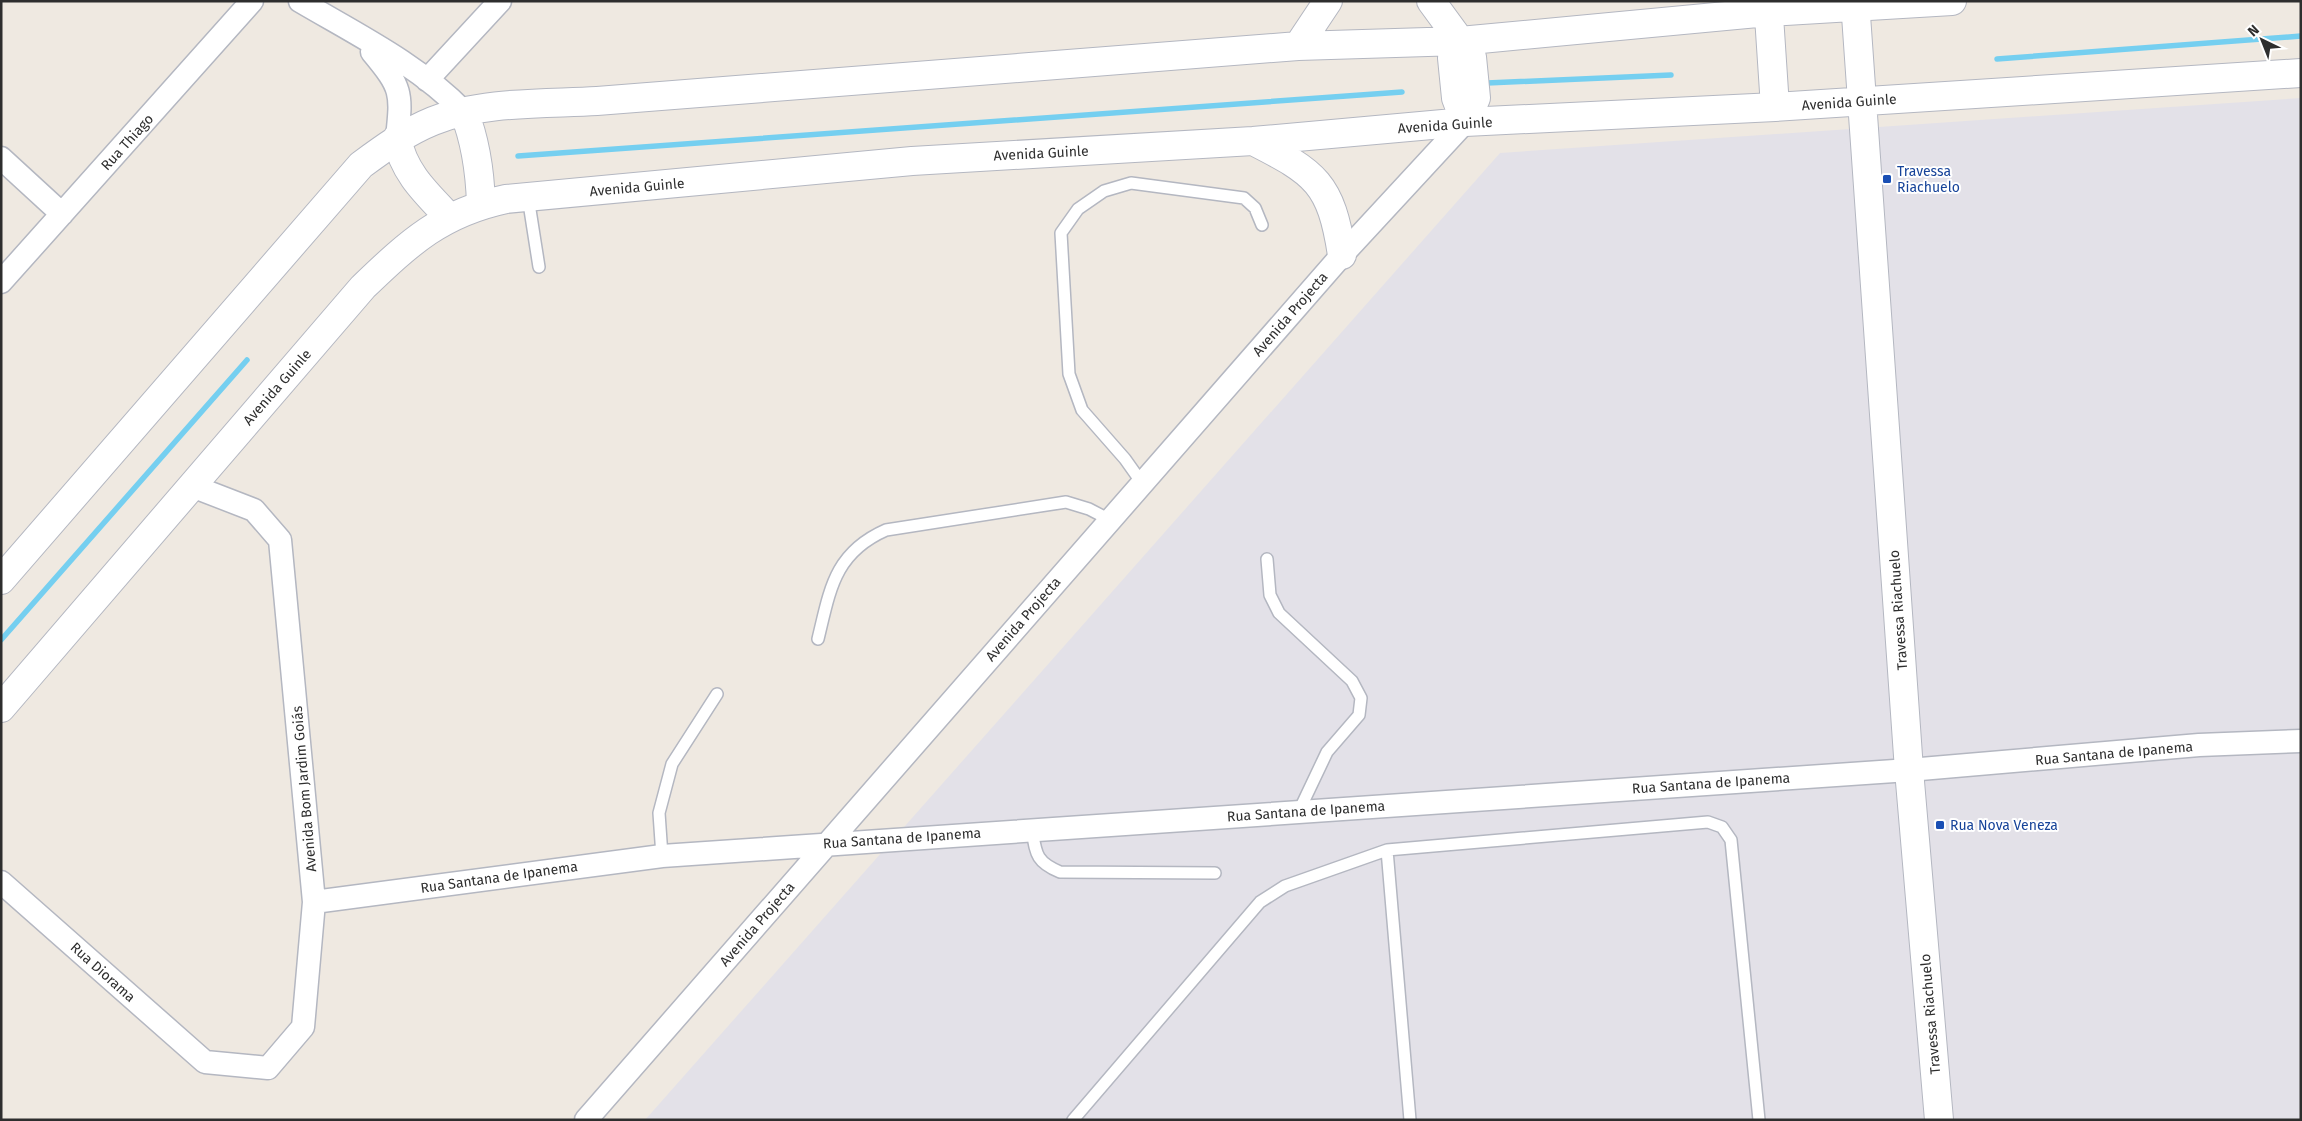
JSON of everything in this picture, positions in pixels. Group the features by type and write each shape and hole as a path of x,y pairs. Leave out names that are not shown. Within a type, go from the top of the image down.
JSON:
{"street":[{"name":"Rua Thiago","path":"1,282 252,1"},
{"path":"300,1 357,34 426,80 448,96 464,112 473,134 480,179 481,204"},
{"path":"426,80 500,1"},
{"path":"1298,46 1328,1"},
{"path":"1431,1 1460,41"},
{"path":"1,580 327,201 361,165 397,138 434,120 464,112 491,108 1298,46 1460,41 1768,7 1952,1"},
{"name":"Travessa Riachuelo","path":"1855,4 1910,770 1939,1120"},
{"path":"1768,7 1774,107"},
{"path":"357,34 390,74 398,88 400,109 397,138 400,156 406,169 449,217"},
{"path":"1460,41 1452,58 1456,98 1465,122"},
{"name":"Avenida Guinle","path":"1,708 363,287 404,248 449,217 481,204 528,197 912,161 1253,141 1465,122 1774,107 2301,73"},
{"name":"Avenida Projecta","path":"586,1120 1342,255 1465,122"},
{"path":"1253,141 1293,161 1310,174 1327,196 1336,220 1342,255"},
{"path":"1,158 62,214"},
{"name":"Avenida Bom Jardim Goiás","path":"192,486 254,510 280,540 314,902 303,1027 268,1068 205,1062"},
{"name":"Rua Santana de Ipanema","path":"314,902 662,856 1910,770 2199,745 2301,741"},
{"name":"Rua Diorama","path":"1,882 205,1062"}],"lane":[{"path":"1142,483 1125,459 1082,410 1069,374 1061,233 1078,209 1104,191 1131,183 1244,198 1255,208 1262,225"},
{"path":"528,197 539,267"},
{"path":"818,639 833,580 851,553 869,537 886,530 1066,502 1089,509 1110,520"},
{"path":"1267,559 1270,595 1279,612 1352,681 1361,698 1359,715 1327,752 1299,811"},
{"path":"662,856 659,813 672,764 717,694"},
{"path":"1073,1120 1260,902 1285,886 1387,850 1708,822 1722,827 1731,840 1739,902 1759,1120"},
{"path":"1032,830 1036,855 1046,866 1060,872 1215,873"},
{"path":"1387,850 1410,1120"}],"shaded area":[{"path":"2301,98 2301,1120 645,1120 1500,153"}],"waterway":[{"path":"1997,59 2301,36"},
{"path":"1487,83 1671,75"},
{"path":"518,156 1402,92"},
{"path":"1,640 247,360"}],"place":[{"name":"Travessa Riachuelo","path":"1887,179"},
{"name":"Rua Nova Veneza","path":"1940,825"}]}
